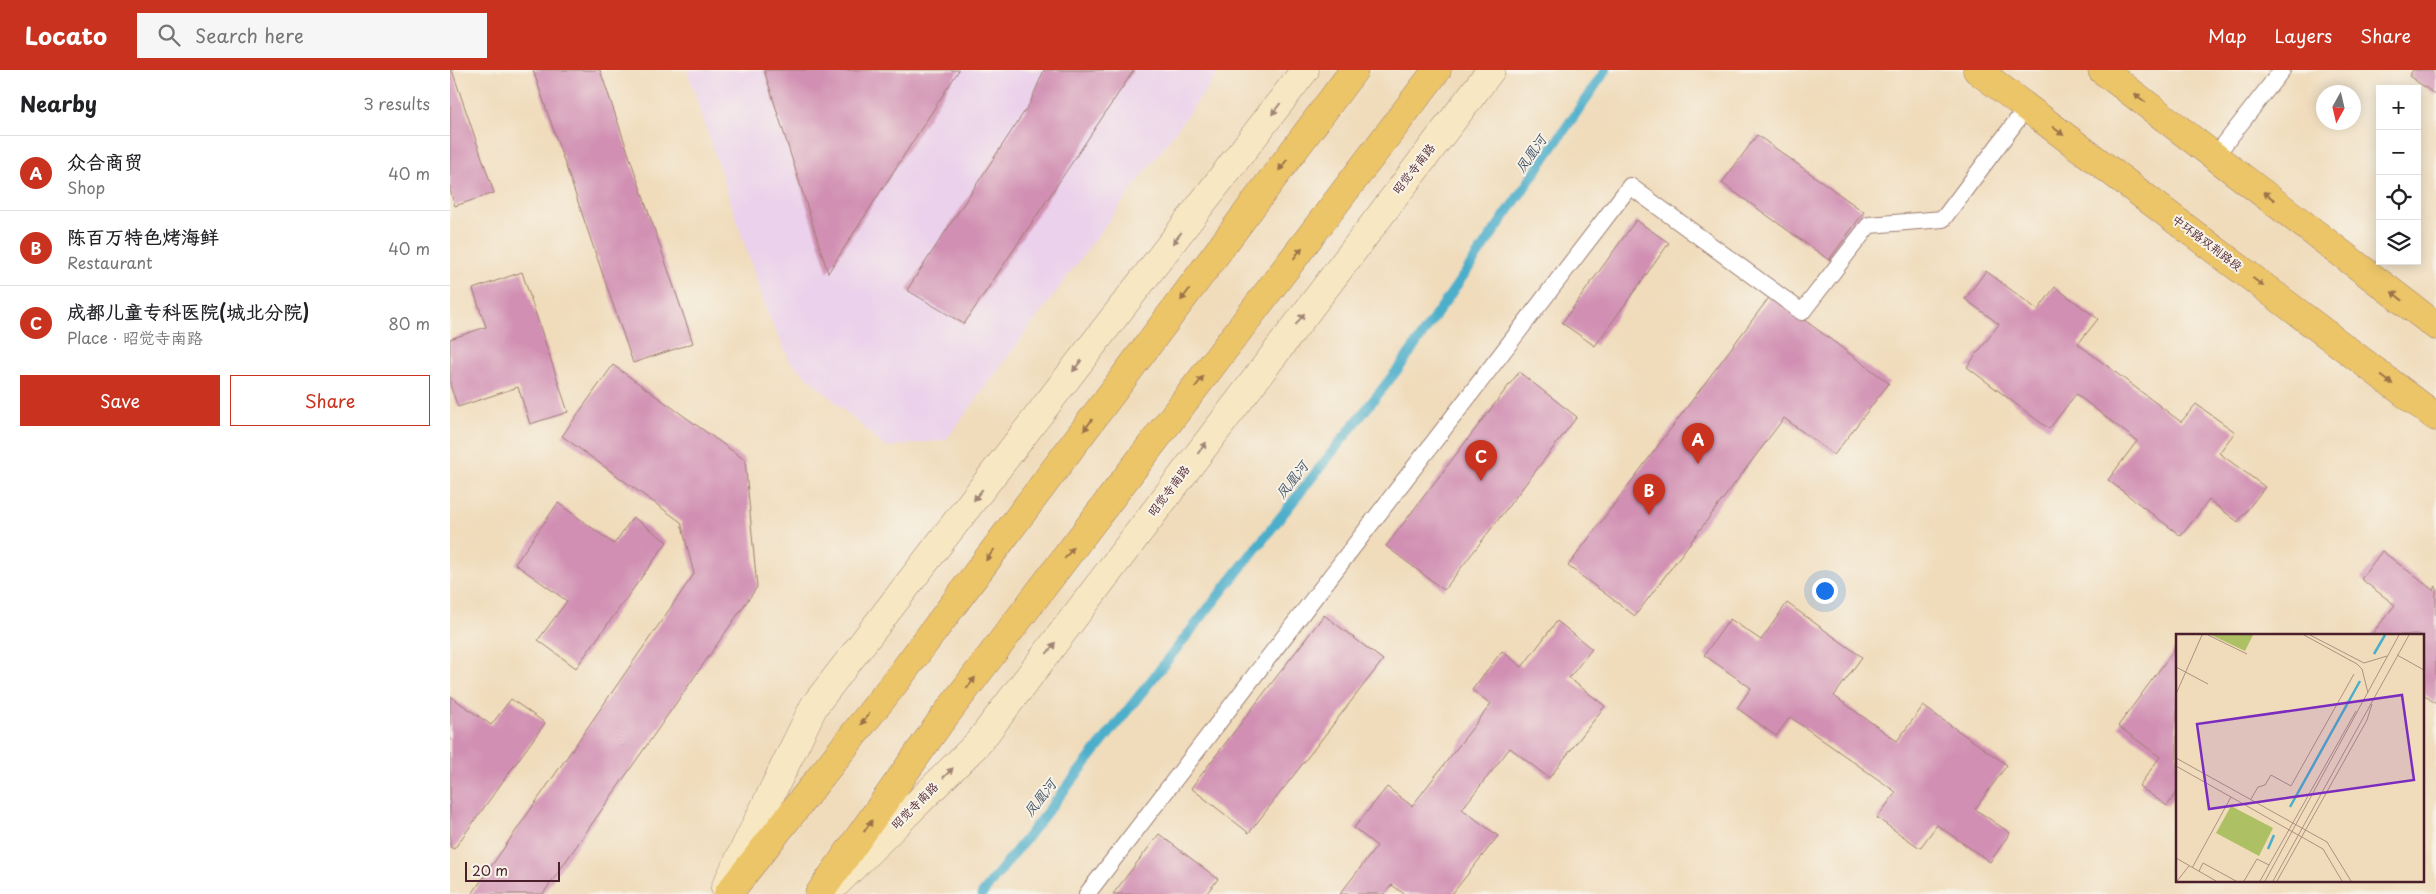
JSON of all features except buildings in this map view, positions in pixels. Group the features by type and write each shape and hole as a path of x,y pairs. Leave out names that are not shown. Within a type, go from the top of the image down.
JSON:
{"main road":[{"path":"728,894 896,681 1354,70"},
{"name":"昭觉寺南路","path":"819,894 941,721 1436,70"},
{"name":"中环路双荆路段","path":"1978,70 2436,417"},
{"path":"2102,70 2216,155 2436,326"}],"street":[{"path":"722,894 814,706 1305,70"},
{"name":"昭觉寺南路","path":"827,894 979,742 1491,70"}],"lane":[{"path":"2216,155 2282,70"},
{"path":"1087,894 1630,186 1802,312 1868,225 1943,219 2027,107"}],"shaded area":[{"path":"687,70 1221,70 946,440 885,447 790,361 767,312"}],"waterway":[{"name":"凤凰河","path":"982,894 1402,364 1606,70"}],"place":[{"name":"众合商贸","path":"1698,464"},
{"name":"成都儿童专科医院(城北分院)","path":"1481,481"},
{"name":"陈百万特色烤海鲜","path":"1649,515"}]}
